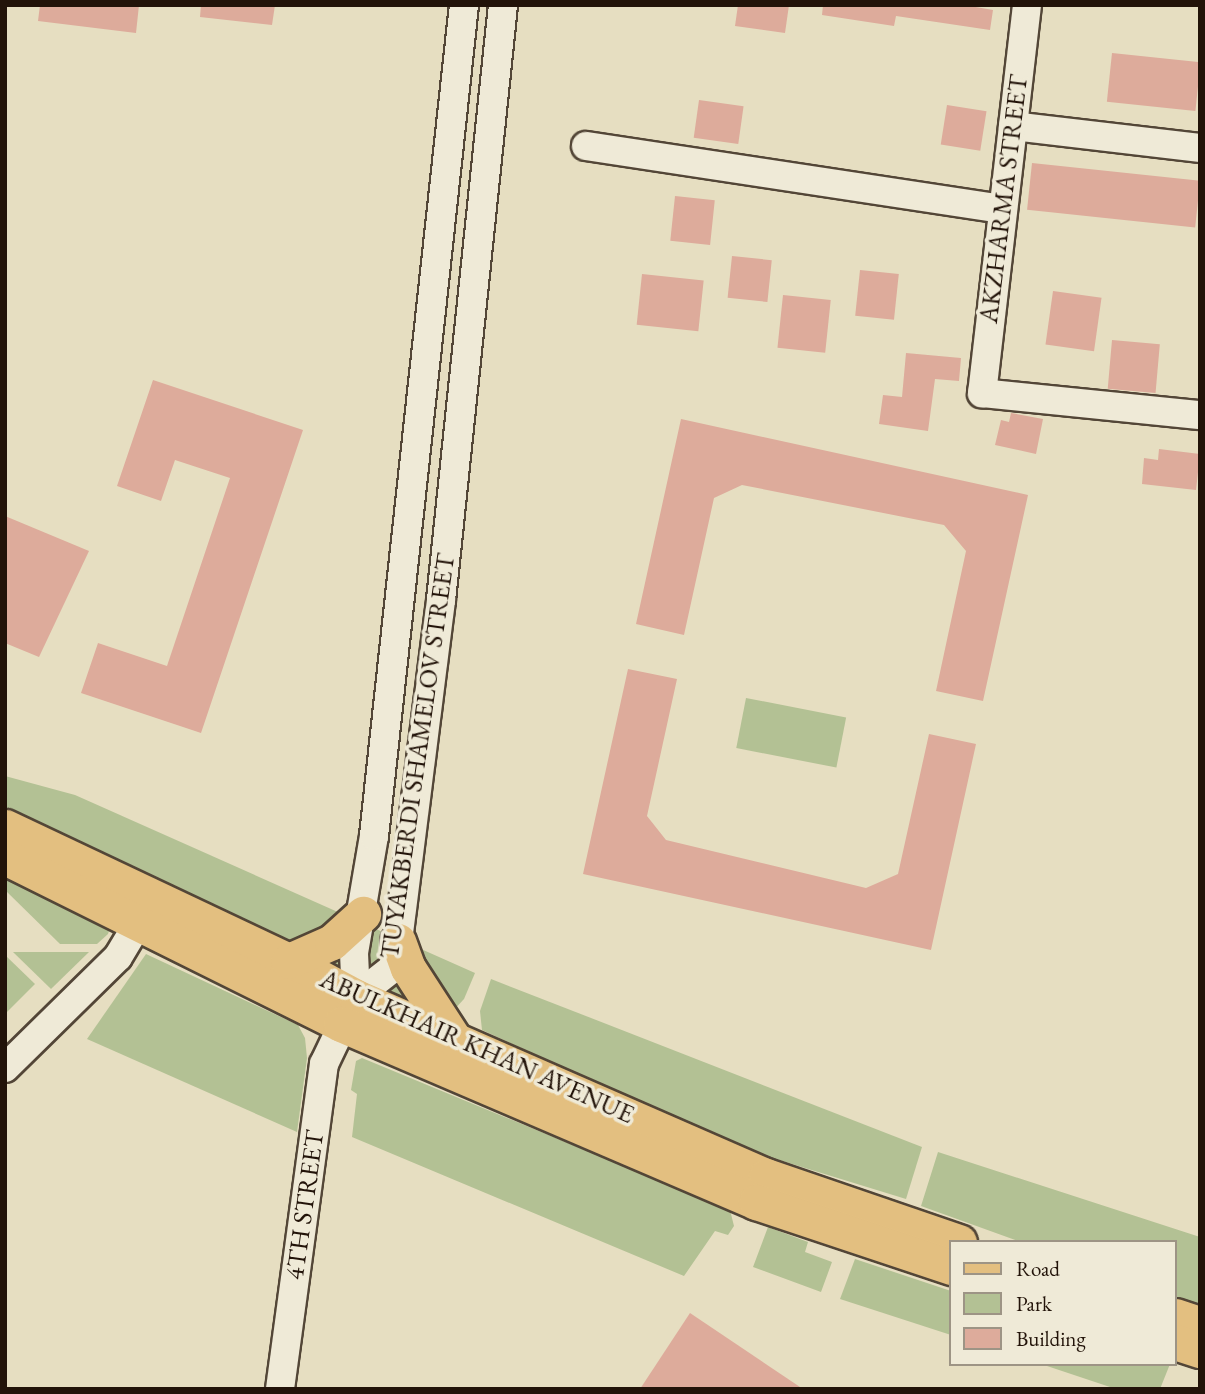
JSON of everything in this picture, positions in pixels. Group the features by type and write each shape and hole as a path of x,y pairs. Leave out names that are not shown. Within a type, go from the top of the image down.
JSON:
{"main road":[{"name":"ABULKHAIR KHAN AVENUE","path":"5,827 289,961 348,1011 454,1039 766,1176 953,1240"},
{"name":"ABULKHAIR KHAN AVENUE","path":"5,858 138,924 348,1011 756,1202 950,1267"},
{"path":"289,961 332,942 363,914"},
{"path":"398,941 408,968 454,1039"},
{"path":"1177,1317 1200,1324"},
{"path":"1177,1343 1200,1350"}],"street":[{"name":"TUYAKBERDI SHAMELOV STREET","path":"348,1011 354,953 363,914 464,5"},
{"name":"TUYAKBERDI SHAMELOV STREET","path":"348,1011 393,968 398,941 441,600 503,5"},
{"name":"AKZHARMA STREET","path":"1027,5 982,393 1200,415"},
{"path":"460,47 498,53"},
{"path":"1013,127 1200,148"},
{"path":"586,146 1002,209"},
{"path":"5,1068 118,957 138,924"},
{"name":"4TH STREET","path":"280,1389 324,1064 348,1011"}],"green space":[{"path":"746,698 846,717 836,768 736,748"},
{"path":"5,776 75,795 475,973 464,999 452,1012 439,1018 209,912 5,807"},
{"path":"5,864 111,925 108,934 97,944 60,944 5,890"},
{"path":"13,952 89,952 51,989"},
{"path":"146,954 298,1025 305,1038 307,1058 297,1132 87,1039"},
{"path":"5,955 35,984 5,1014"},
{"path":"491,979 922,1147 906,1199 737,1147 482,1030 480,1011"},
{"path":"362,1058 730,1210 734,1226 728,1235 715,1231 684,1276 352,1137 357,1094 351,1090 356,1061"},
{"path":"938,1152 1200,1237 1200,1305 1177,1298 1177,1240 1015,1240 921,1206"},
{"path":"768,1227 808,1242 805,1252 832,1262 821,1292 753,1267"},
{"path":"855,1259 950,1291 950,1335 840,1299"},
{"path":"1047,1366 1169,1366 1160,1389 1116,1389"}],"building":[{"path":"40,5 139,5 136,33 38,21"},
{"path":"201,5 275,5 272,25 200,17"},
{"path":"738,5 789,5 785,33 735,26"},
{"path":"823,5 964,5 993,10 990,30 896,16 894,26 822,15"},
{"path":"1112,53 1200,62 1195,111 1107,102"},
{"path":"699,100 744,106 738,144 694,138"},
{"path":"947,105 987,111 980,151 941,145"},
{"path":"1032,163 1200,181 1195,227 1027,210"},
{"path":"675,196 715,200 710,245 670,241"},
{"path":"732,256 772,260 767,302 728,298"},
{"path":"860,270 899,274 894,320 855,316"},
{"path":"642,274 704,280 698,331 637,325"},
{"path":"1053,291 1102,298 1094,351 1045,344"},
{"path":"783,295 831,300 825,353 777,348"},
{"path":"1112,340 1160,344 1156,393 1108,389"},
{"path":"906,353 961,358 959,381 935,379 928,431 879,424 883,395 902,397"},
{"path":"153,380 303,430 201,733 81,693 98,643 167,666 230,478 175,460 161,501 117,486"},
{"path":"1011,413 1043,419 1036,454 995,445 1001,420 1009,422"},
{"path":"681,419 1028,495 983,701 936,691 966,551 944,525 742,485 714,498 684,635 636,624"},
{"path":"1159,449 1200,454 1196,490 1142,484 1144,458 1158,460"},
{"path":"5,516 89,551 39,657 5,643"},
{"path":"628,669 677,679 647,816 666,840 866,888 898,874 929,734 976,744 931,950 583,874"},
{"path":"690,1313 803,1389 640,1389"}]}
